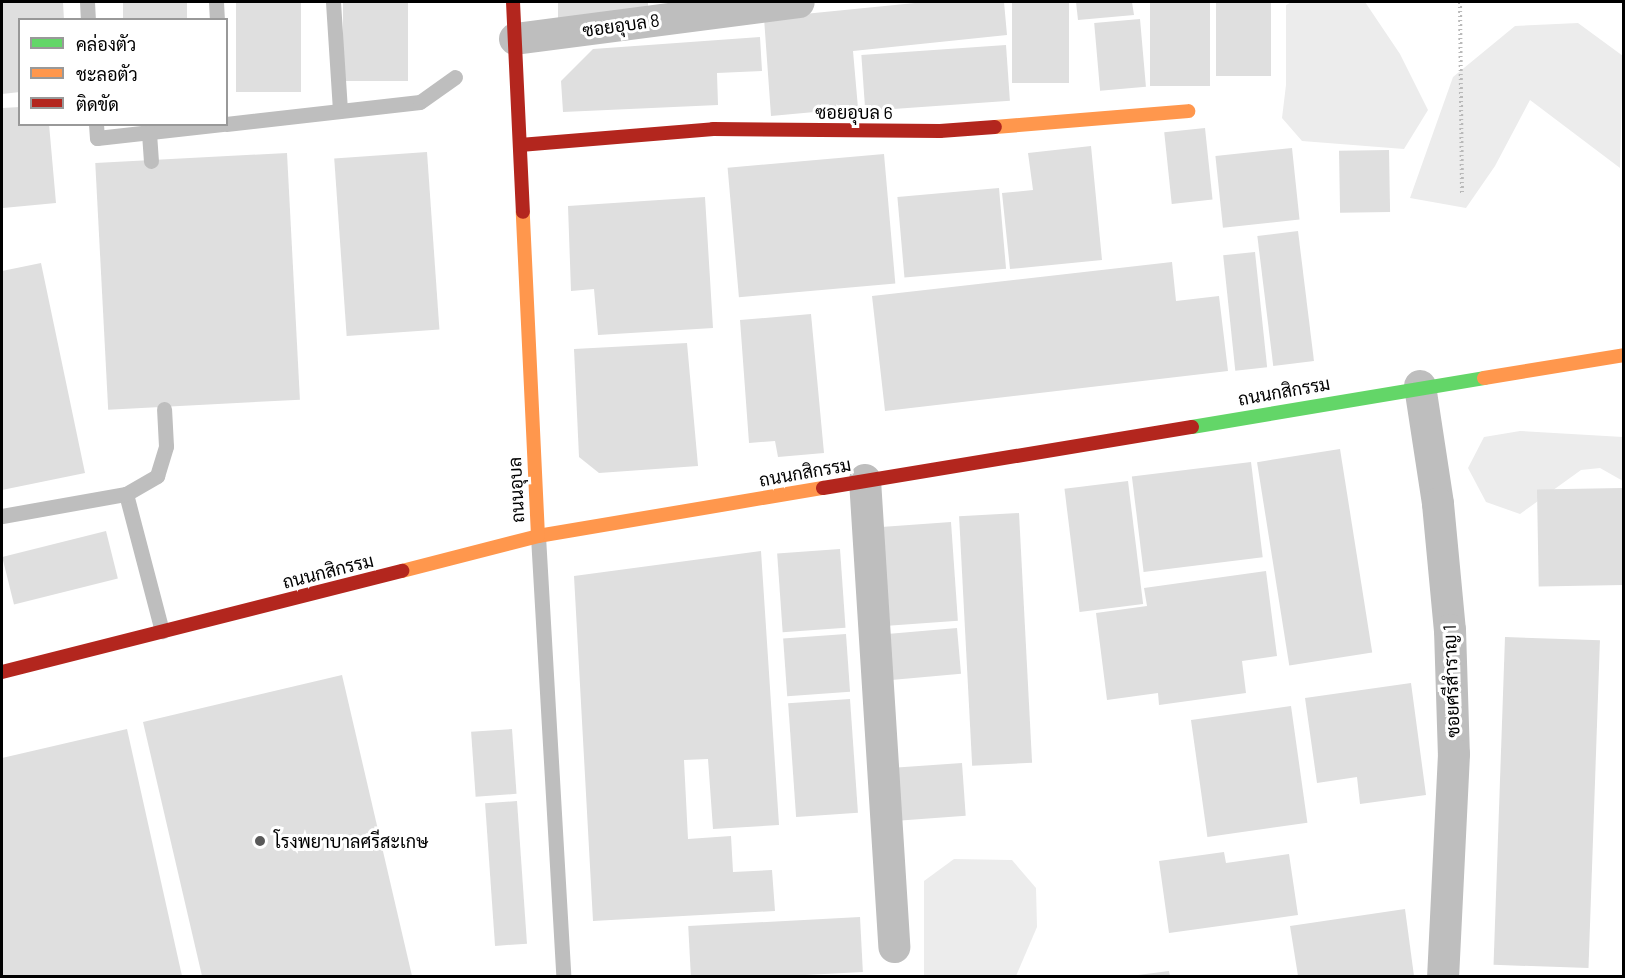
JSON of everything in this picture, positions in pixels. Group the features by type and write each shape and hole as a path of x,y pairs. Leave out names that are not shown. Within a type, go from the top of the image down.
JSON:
{"main road":[{"name":"ถนนอุบล","path":"513,2 538,536"},
{"name":"ซอยอุบล 6","path":"520,145 713,129 940,131 1188,111"},
{"name":"ถนนกสิกรรม","path":"2,672 538,536 1420,386 1623,354"}],"street":[{"name":"ซอยอุบล 8","path":"515,39 799,2"},
{"name":"ซอยศรีสำราญ 1","path":"1420,386 1438,504 1450,630 1454,754 1443,976"},
{"path":"865,480 894,947"}],"lane":[{"path":"87,2 88,18"},
{"path":"216,2 217,18"},
{"path":"333,2 340,111"},
{"path":"228,124 420,102 455,77"},
{"path":"96,126 97,138 207,126"},
{"path":"148,133 150,161"},
{"path":"2,516 126,494 157,476 166,446 164,409"},
{"path":"126,494 162,631"},
{"name":"ถนนอุบล","path":"538,536 563,976"}],"path":[{"path":"1460,2 1462,194"}],"shaded area":[{"path":"1292,2 1365,2 1400,54 1428,110 1404,149 1302,141 1282,118 1286,85 1286,5"},
{"path":"1578,23 1623,56 1620,168 1530,100 1495,166 1466,208 1410,198 1453,77 1515,26"},
{"path":"1520,431 1623,437 1623,481 1600,468 1581,470 1520,514 1486,502 1468,468 1484,437"},
{"path":"954,859 1012,860 1036,888 1037,927 1016,976 924,976 924,881"}],"building":[{"path":"2,2 63,2 64,18 18,18 18,92 2,94"},
{"path":"123,2 187,2 187,18 123,18"},
{"path":"236,2 301,2 301,92 236,92"},
{"path":"343,2 408,2 408,81 343,81"},
{"path":"558,2 648,2 648,13 558,19"},
{"path":"925,2 1004,2 1007,35 853,51 858,108 771,116 764,18"},
{"path":"1012,2 1069,2 1069,83 1012,83"},
{"path":"1076,2 1132,2 1134,15 1078,20"},
{"path":"1150,2 1210,2 1210,86 1150,86"},
{"path":"1216,2 1271,2 1271,76 1216,76"},
{"path":"1140,19 1146,87 1100,91 1094,23"},
{"path":"760,37 762,71 717,73 718,105 563,112 561,81 593,49"},
{"path":"1006,45 1010,101 865,111 861,55"},
{"path":"18,107 18,126 49,126 56,203 3,208 2,108"},
{"path":"1205,128 1213,200 1172,204 1164,132"},
{"path":"1091,146 1102,260 1010,269 1002,193 1033,190 1028,153"},
{"path":"1292,148 1300,220 1223,228 1215,156"},
{"path":"1389,150 1390,212 1340,213 1339,151"},
{"path":"427,152 439,330 347,336 334,158"},
{"path":"287,153 300,400 108,410 95,163"},
{"path":"884,154 895,284 739,297 728,168"},
{"path":"999,188 1006,269 904,278 897,197"},
{"path":"705,197 713,328 598,335 594,289 571,291 568,206"},
{"path":"1298,231 1314,361 1273,366 1257,236"},
{"path":"1255,252 1267,367 1235,371 1223,255"},
{"path":"1172,262 1176,301 1219,296 1228,371 885,411 872,296"},
{"path":"41,263 85,473 2,490 2,271"},
{"path":"811,314 824,453 778,457 775,441 749,443 740,320"},
{"path":"687,343 698,466 599,473 579,457 574,349"},
{"path":"1340,449 1372,652 1289,666 1257,462"},
{"path":"1251,462 1263,557 1144,572 1132,477"},
{"path":"1128,481 1143,604 1080,612 1064,489"},
{"path":"1622,488 1624,585 1539,586 1537,489"},
{"path":"1019,513 1032,763 972,766 959,516"},
{"path":"951,522 958,621 888,626 881,527"},
{"path":"106,531 118,579 14,604 2,557"},
{"path":"840,549 846,628 783,632 777,553"},
{"path":"761,551 779,825 713,829 708,759 684,760 688,839 731,836 733,872 772,870 775,911 593,921 574,576"},
{"path":"1266,571 1277,656 1242,661 1246,693 1159,705 1158,693 1107,700 1096,613 1147,606 1144,588"},
{"path":"957,628 961,674 891,680 887,634"},
{"path":"846,634 850,692 787,696 783,638"},
{"path":"1505,637 1600,640 1588,968 1494,965"},
{"path":"342,675 412,976 202,976 143,722"},
{"path":"1411,683 1426,795 1360,804 1357,777 1317,783 1305,698"},
{"path":"850,699 858,813 796,817 788,703"},
{"path":"1291,706 1307,823 1207,837 1191,720"},
{"path":"127,729 182,976 2,976 2,758"},
{"path":"512,729 517,794 476,797 471,732"},
{"path":"962,763 966,816 901,820 897,768"},
{"path":"517,801 527,944 495,946 485,803"},
{"path":"1224,852 1226,863 1289,854 1298,915 1169,933 1159,861"},
{"path":"1405,909 1414,976 1298,976 1290,926"},
{"path":"860,917 863,972 785,976 691,976 688,926"},
{"path":"1169,971 1170,976 1138,975"}],"traffic: fast":[{"path":"1192,427 1484,378"}],"traffic: slow":[{"path":"995,127 1188,111"},
{"path":"402,571 538,536 523,212"},
{"path":"1484,378 1624,355"},
{"path":"538,536 823,488"}],"traffic: jam":[{"path":"513,2 523,212"},
{"path":"520,145 713,129 940,131 995,127"},
{"path":"823,488 1192,427"},
{"path":"2,672 402,571"}],"place":[{"name":"โรงพยาบาลศรีสะเกษ","path":"260,841"}]}
